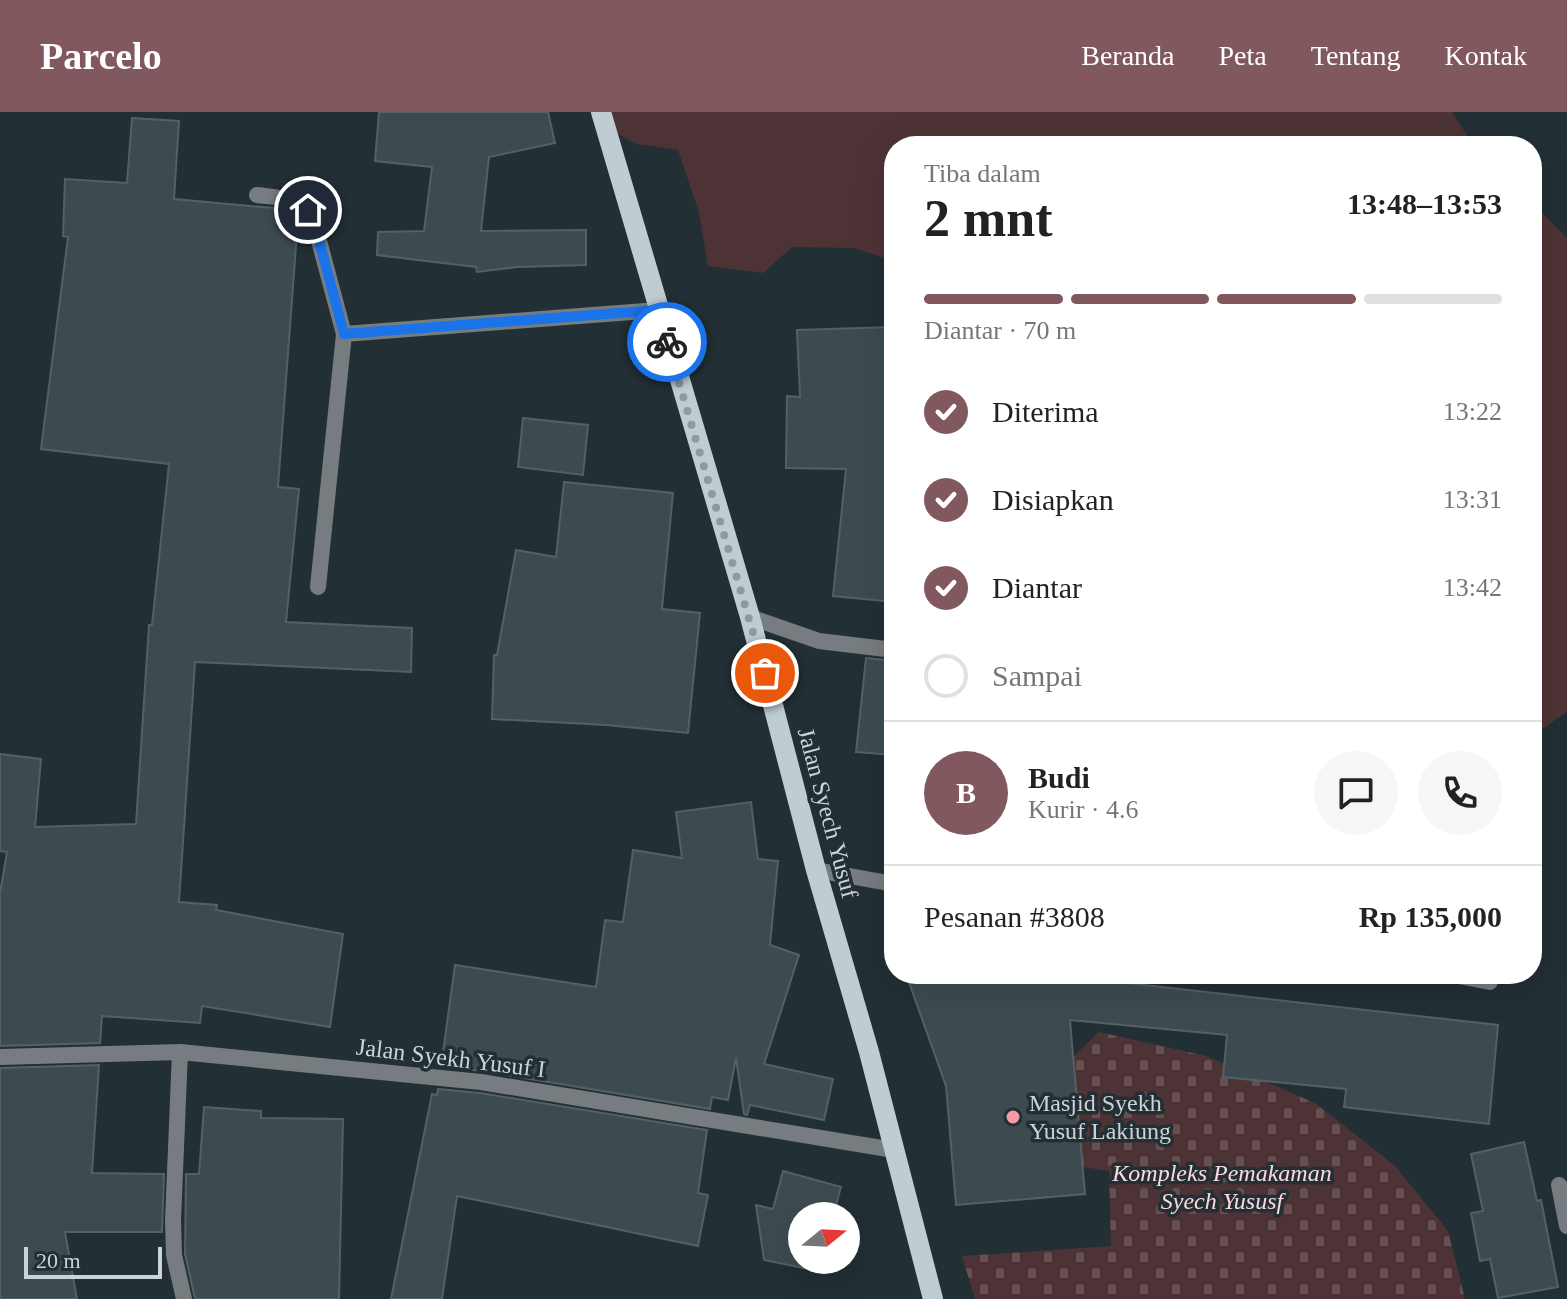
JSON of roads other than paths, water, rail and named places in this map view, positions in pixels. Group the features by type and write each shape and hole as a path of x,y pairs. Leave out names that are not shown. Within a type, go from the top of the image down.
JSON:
{"main road":[{"name":"Jalan Syech Yusuf","path":"601,112 750,617 933,1299"}],"street":[{"path":"257,195 290,199 308,210 314,222 344,334 318,587"},
{"path":"344,334 658,310"},
{"path":"750,617 819,641 884,649"},
{"path":"816,870 884,882"},
{"path":"180,1052 173,1220 174,1255 184,1299"},
{"name":"Jalan Syekh Yusuf I","path":"0,1057 180,1052 481,1082 894,1150"},
{"path":"1567,1194 1559,1185 1567,1226"}],"place":[{"name":"Masjid Syekh Yusuf Lakiung","path":"1013,1117"}],"park label":[{"name":"Kompleks Pemakaman Syech Yususf","path":"1222,1187"}]}
